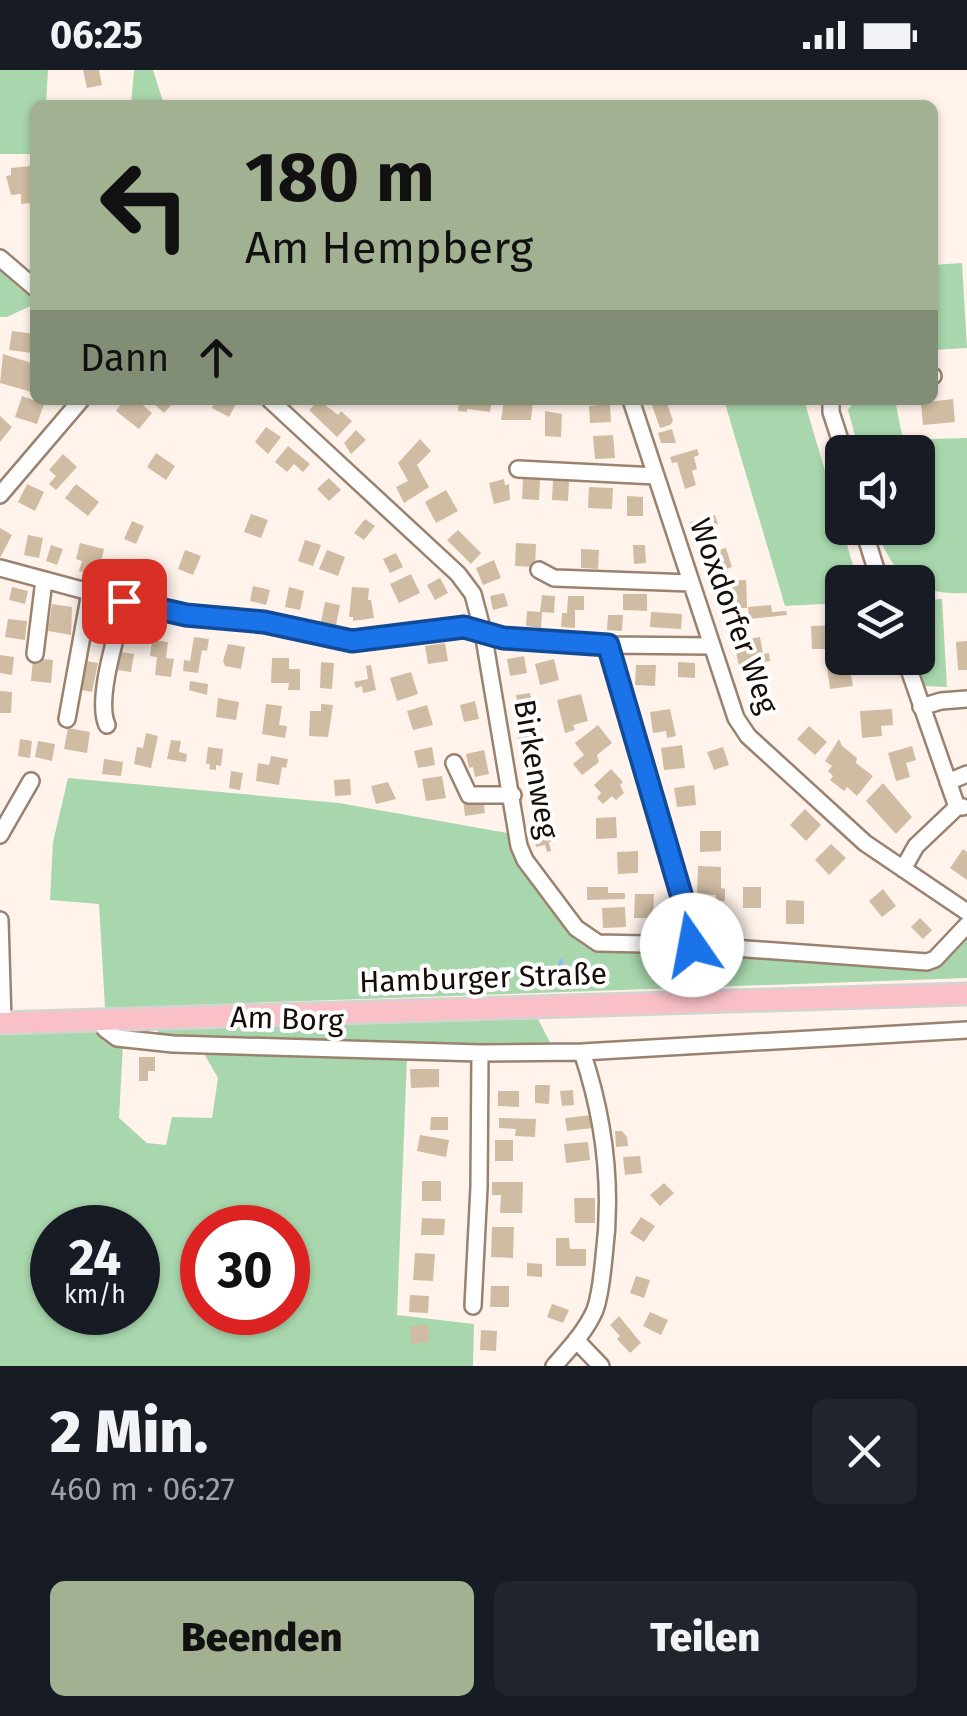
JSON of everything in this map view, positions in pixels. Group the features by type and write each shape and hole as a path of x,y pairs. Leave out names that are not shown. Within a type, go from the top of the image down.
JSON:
{"main road":[{"name":"Hamburger Straße","path":"2,1023 967,994"}],"street":[{"path":"0,258 30,284"},
{"path":"2,486 76,405"},
{"name":"Birkenweg","path":"275,405 458,574 473,594 520,846 525,860 582,935 610,945 692,945 928,962 967,925"},
{"name":"Woxdorfer Weg","path":"633,405 736,718 748,736 866,843 967,912"},
{"path":"831,405 838,435"},
{"path":"518,469 656,476"},
{"path":"0,568 186,615 264,622 352,641 464,627 503,638 711,646"},
{"path":"539,570 554,578 690,583"},
{"path":"35,654 44,580"},
{"path":"67,719 90,592"},
{"path":"107,725 104,696 124,601"},
{"path":"608,645 686,911 692,945"},
{"path":"903,869 916,846 962,807 948,782 911,675"},
{"path":"922,707 967,699"},
{"path":"454,763 469,796 513,795"},
{"path":"948,782 967,774"},
{"path":"0,836 31,781"},
{"path":"0,920 2,1023"},
{"name":"Am Borg","path":"101,1019 105,1029 116,1038 173,1044 480,1053 582,1052 967,1030"},
{"path":"554,1366 594,1312 599,1296 608,1189 600,1107 582,1052"},
{"path":"473,1306 480,1053"},
{"path":"576,1340 601,1366"}],"green space":[{"path":"0,70 48,70 46,100 30,100 30,154 0,154"},
{"path":"134,70 153,70 162,100 131,100"},
{"path":"962,263 967,348 938,350 938,265"},
{"path":"0,268 30,291 30,306 0,317"},
{"path":"725,405 805,405 825,471 825,545 847,545 853,565 825,565 825,604 785,606"},
{"path":"851,405 896,405 902,435 855,435 848,410"},
{"path":"967,438 967,593 935,591 935,565 895,565 883,545 935,545 935,439"},
{"path":"935,599 942,599 947,687 925,686 921,675 935,675"},
{"path":"68,778 339,803 513,834 595,947 924,968 967,935 967,978 105,1008 99,904 50,900 53,842"},
{"path":"538,1019 555,1052 407,1057 397,1315 474,1324 473,1366 0,1366 0,1035 124,1027 119,1118 147,1143 166,1145 172,1117 212,1118 218,1078 203,1052 158,1050 158,1027"}],"building":[{"path":"83,70 99,70 102,85 87,88"},
{"path":"30,166 30,203 21,204 21,194 11,195 6,176 11,175 11,168"},
{"path":"12,331 30,333 30,353 9,350"},
{"path":"3,354 30,362 30,392 0,383"},
{"path":"22,396 30,399 30,405 44,405 37,424 15,417"},
{"path":"953,399 955,422 923,425 921,405 938,405 938,401"},
{"path":"120,405 143,405 152,413 139,429 116,411"},
{"path":"155,405 171,405 164,413"},
{"path":"214,405 235,405 229,417 212,408"},
{"path":"314,405 325,405 352,421 337,437 309,410"},
{"path":"459,405 491,405 490,412 458,411"},
{"path":"503,405 532,405 531,420 501,420"},
{"path":"610,405 611,422 590,423 589,406"},
{"path":"652,405 668,405 673,421 660,428"},
{"path":"545,411 562,414 561,437 545,436"},
{"path":"0,416 12,427 0,442"},
{"path":"266,427 281,437 268,454 255,442"},
{"path":"672,429 676,443 661,443 658,433"},
{"path":"356,430 366,440 351,454 344,443"},
{"path":"613,435 615,458 595,459 593,436"},
{"path":"420,439 431,451 417,465 429,487 404,503 396,487 408,481 398,463"},
{"path":"288,446 310,464 303,472 294,464 287,472 275,462"},
{"path":"697,449 697,469 692,471 696,485 685,489 677,462 672,463 670,457"},
{"path":"156,453 175,466 166,480 147,467"},
{"path":"63,454 77,467 56,490 49,484 56,476 49,470"},
{"path":"329,478 341,490 329,501 317,489"},
{"path":"504,479 505,485 509,484 510,500 494,504 489,483"},
{"path":"523,479 540,480 539,500 522,499"},
{"path":"553,480 569,481 568,501 552,500"},
{"path":"27,484 44,492 35,511 18,502"},
{"path":"76,484 99,502 88,516 65,498"},
{"path":"589,487 613,488 612,509 588,508"},
{"path":"446,490 458,511 436,523 425,502"},
{"path":"627,496 643,497 643,516 627,516"},
{"path":"251,514 268,520 261,538 244,532"},
{"path":"715,515 718,524 706,528 710,540 697,544 690,522"},
{"path":"365,519 375,526 364,540 354,533"},
{"path":"132,521 144,526 136,544 124,539"},
{"path":"0,528 12,535 0,558"},
{"path":"458,530 481,553 471,564 447,540"},
{"path":"28,535 43,538 39,558 24,555"},
{"path":"305,540 321,545 313,566 298,561"},
{"path":"80,543 104,549 98,576 79,571 82,561 76,559"},
{"path":"516,543 536,544 535,567 515,566"},
{"path":"51,545 63,549 57,565 46,561"},
{"path":"633,545 645,545 646,563 634,564"},
{"path":"726,548 732,567 713,573 707,553"},
{"path":"581,549 599,550 598,569 581,568"},
{"path":"185,550 201,556 193,575 178,569"},
{"path":"327,550 345,557 338,576 319,569"},
{"path":"396,553 403,567 390,573 383,559"},
{"path":"115,560 130,564 125,581 111,578"},
{"path":"494,560 501,578 483,585 476,568"},
{"path":"143,571 165,576 162,590 140,585"},
{"path":"411,574 420,593 399,603 390,584"},
{"path":"440,578 448,593 435,600 427,585"},
{"path":"746,580 747,608 734,608 733,591 724,592 723,581"},
{"path":"253,586 270,590 266,605 250,601"},
{"path":"12,587 28,591 25,604 9,600"},
{"path":"289,587 304,591 300,610 285,607"},
{"path":"352,587 369,588 374,618 353,621 349,617"},
{"path":"504,593 508,606 493,610 490,596"},
{"path":"623,594 647,594 647,611 623,610"},
{"path":"542,595 555,596 554,613 542,612 541,628 526,626 527,611 540,612"},
{"path":"568,596 584,596 584,610 575,610 575,628 561,627"},
{"path":"325,602 340,605 336,625 321,622"},
{"path":"52,604 72,607 71,635 48,631"},
{"path":"771,605 772,612 786,611 787,615 749,619 748,607"},
{"path":"651,612 682,614 681,629 650,627"},
{"path":"608,615 623,615 622,631 607,630"},
{"path":"90,616 108,620 104,639 86,635"},
{"path":"8,619 27,621 25,640 5,637"},
{"path":"825,625 825,649 812,649 811,626"},
{"path":"194,637 209,639 207,651 202,650 198,673 183,671 184,660 190,661"},
{"path":"760,637 763,654 769,653 770,661 739,667 734,642"},
{"path":"152,640 168,642 166,658 174,659 171,677 155,675 157,657 150,656"},
{"path":"967,641 967,670 958,670 956,642"},
{"path":"445,643 448,661 428,664 425,646"},
{"path":"228,644 245,647 241,669 225,666"},
{"path":"120,652 134,654 131,672 118,670"},
{"path":"0,655 14,657 12,675 0,673"},
{"path":"524,656 527,673 510,676 507,659"},
{"path":"33,658 53,660 51,683 31,681"},
{"path":"272,658 289,658 289,669 300,669 300,690 288,690 289,683 271,683"},
{"path":"554,659 559,680 540,685 535,664"},
{"path":"86,661 98,663 92,692 77,689 80,669 84,670"},
{"path":"321,662 334,663 332,689 320,688"},
{"path":"678,662 695,663 695,678 678,677"},
{"path":"371,665 376,690 363,693 362,686 356,688 354,682 368,679 366,666"},
{"path":"636,665 656,665 655,686 635,685"},
{"path":"411,672 418,694 397,701 390,678"},
{"path":"828,675 851,675 853,686 830,689"},
{"path":"190,681 208,684 207,695 189,690"},
{"path":"0,691 12,692 11,713 0,713"},
{"path":"530,693 534,714 519,717 516,695"},
{"path":"581,694 588,721 573,725 575,730 565,733 557,700"},
{"path":"218,698 239,702 236,720 216,717"},
{"path":"475,701 479,719 464,722 460,705"},
{"path":"266,704 282,706 279,725 287,726 285,738 262,734"},
{"path":"321,704 333,705 328,737 309,736 310,711 321,711"},
{"path":"427,705 433,725 413,730 407,711"},
{"path":"670,709 676,736 667,738 666,731 653,733 650,712"},
{"path":"892,709 893,725 881,726 882,736 862,738 860,711"},
{"path":"537,725 539,745 519,748 516,727"},
{"path":"598,725 612,743 597,755 599,762 582,775 573,764 584,755 575,743"},
{"path":"809,726 827,742 815,755 797,739"},
{"path":"68,728 90,732 87,753 64,749"},
{"path":"146,733 158,736 151,768 134,764 137,747 143,748"},
{"path":"20,739 32,741 30,758 18,756"},
{"path":"839,739 857,758 856,763 873,776 857,796 830,780 833,776 828,771 832,766 825,761"},
{"path":"171,740 181,741 179,752 187,754 186,762 167,759"},
{"path":"38,741 55,744 52,761 35,757"},
{"path":"682,745 685,768 664,770 661,748"},
{"path":"912,746 916,760 906,763 910,777 896,781 888,753"},
{"path":"208,747 223,749 221,766 216,765 216,770 206,764"},
{"path":"432,747 435,765 418,768 414,751"},
{"path":"723,747 729,765 714,770 707,752"},
{"path":"484,750 489,774 475,777 466,754"},
{"path":"542,753 544,769 529,771 527,755"},
{"path":"271,756 288,759 286,768 282,767 279,785 256,781 258,763 269,765"},
{"path":"104,759 123,762 121,776 102,774"},
{"path":"611,769 623,782 620,785 624,793 603,804 594,785"},
{"path":"231,771 243,773 240,790 229,788"},
{"path":"442,776 446,798 426,801 422,779"},
{"path":"350,779 351,795 335,796 334,780"},
{"path":"388,782 396,799 376,804 371,786"},
{"path":"547,783 551,799 532,803 528,787"},
{"path":"883,783 912,817 896,834 866,801"},
{"path":"694,785 696,805 677,807 674,788"},
{"path":"483,797 485,813 465,816 463,800"},
{"path":"805,809 821,825 806,841 790,825"},
{"path":"616,817 617,838 596,839 596,818"},
{"path":"549,829 552,841 551,851 547,852 545,845 536,847 533,832"},
{"path":"700,831 721,831 721,851 700,852"},
{"path":"831,844 846,858 829,875 815,860"},
{"path":"963,849 967,852 967,880 950,868"},
{"path":"638,851 638,873 618,874 617,852"},
{"path":"698,866 721,867 725,901 715,901 716,895 697,894"},
{"path":"587,887 608,887 608,893 625,893 625,899 587,900"},
{"path":"743,887 761,887 761,908 743,908"},
{"path":"883,889 896,906 882,917 869,901"},
{"path":"635,894 654,894 653,918 634,918"},
{"path":"786,900 804,901 804,924 786,924"},
{"path":"625,907 626,927 603,928 602,908"},
{"path":"920,918 932,930 923,939 911,927"},
{"path":"139,1057 155,1057 155,1071 148,1071 148,1081 139,1081"},
{"path":"410,1069 439,1069 439,1087 411,1088"},
{"path":"535,1085 550,1085 549,1104 535,1103"},
{"path":"573,1090 574,1105 562,1106 560,1091"},
{"path":"498,1091 519,1091 519,1107 498,1106"},
{"path":"592,1115 593,1128 567,1131 565,1118"},
{"path":"431,1117 448,1117 448,1130 430,1130"},
{"path":"499,1118 536,1119 535,1137 515,1136 516,1129 499,1128"},
{"path":"615,1131 622,1131 628,1146 616,1147"},
{"path":"420,1135 449,1140 446,1157 417,1151"},
{"path":"495,1140 513,1140 513,1161 495,1161"},
{"path":"588,1142 590,1160 566,1163 564,1144"},
{"path":"640,1156 642,1173 625,1175 623,1157"},
{"path":"422,1181 441,1181 441,1201 422,1201"},
{"path":"492,1182 523,1182 522,1213 500,1213 501,1195 492,1195"},
{"path":"664,1183 674,1193 660,1206 650,1195"},
{"path":"574,1198 595,1198 595,1223 575,1223"},
{"path":"641,1217 655,1226 644,1242 630,1233"},
{"path":"422,1218 445,1219 444,1235 421,1235"},
{"path":"492,1227 514,1227 513,1258 491,1257"},
{"path":"556,1238 569,1238 570,1249 586,1249 586,1266 556,1266"},
{"path":"415,1253 435,1254 433,1281 413,1280"},
{"path":"527,1263 542,1264 542,1277 527,1276"},
{"path":"636,1276 650,1280 644,1298 630,1293"},
{"path":"491,1286 509,1286 509,1307 490,1307"},
{"path":"410,1295 429,1296 428,1313 409,1312"},
{"path":"552,1304 569,1310 563,1323 547,1317"},
{"path":"650,1312 668,1320 661,1335 643,1326"},
{"path":"619,1316 641,1343 630,1353 610,1325"},
{"path":"428,1325 429,1342 411,1344 410,1326"},
{"path":"481,1330 497,1331 496,1351 480,1350"}],"waterway":[{"path":"559,987 561,961"}],"route":[{"path":"124,601 164,612 264,622 339,640 464,627 503,638 608,645 686,911 692,945"}]}
